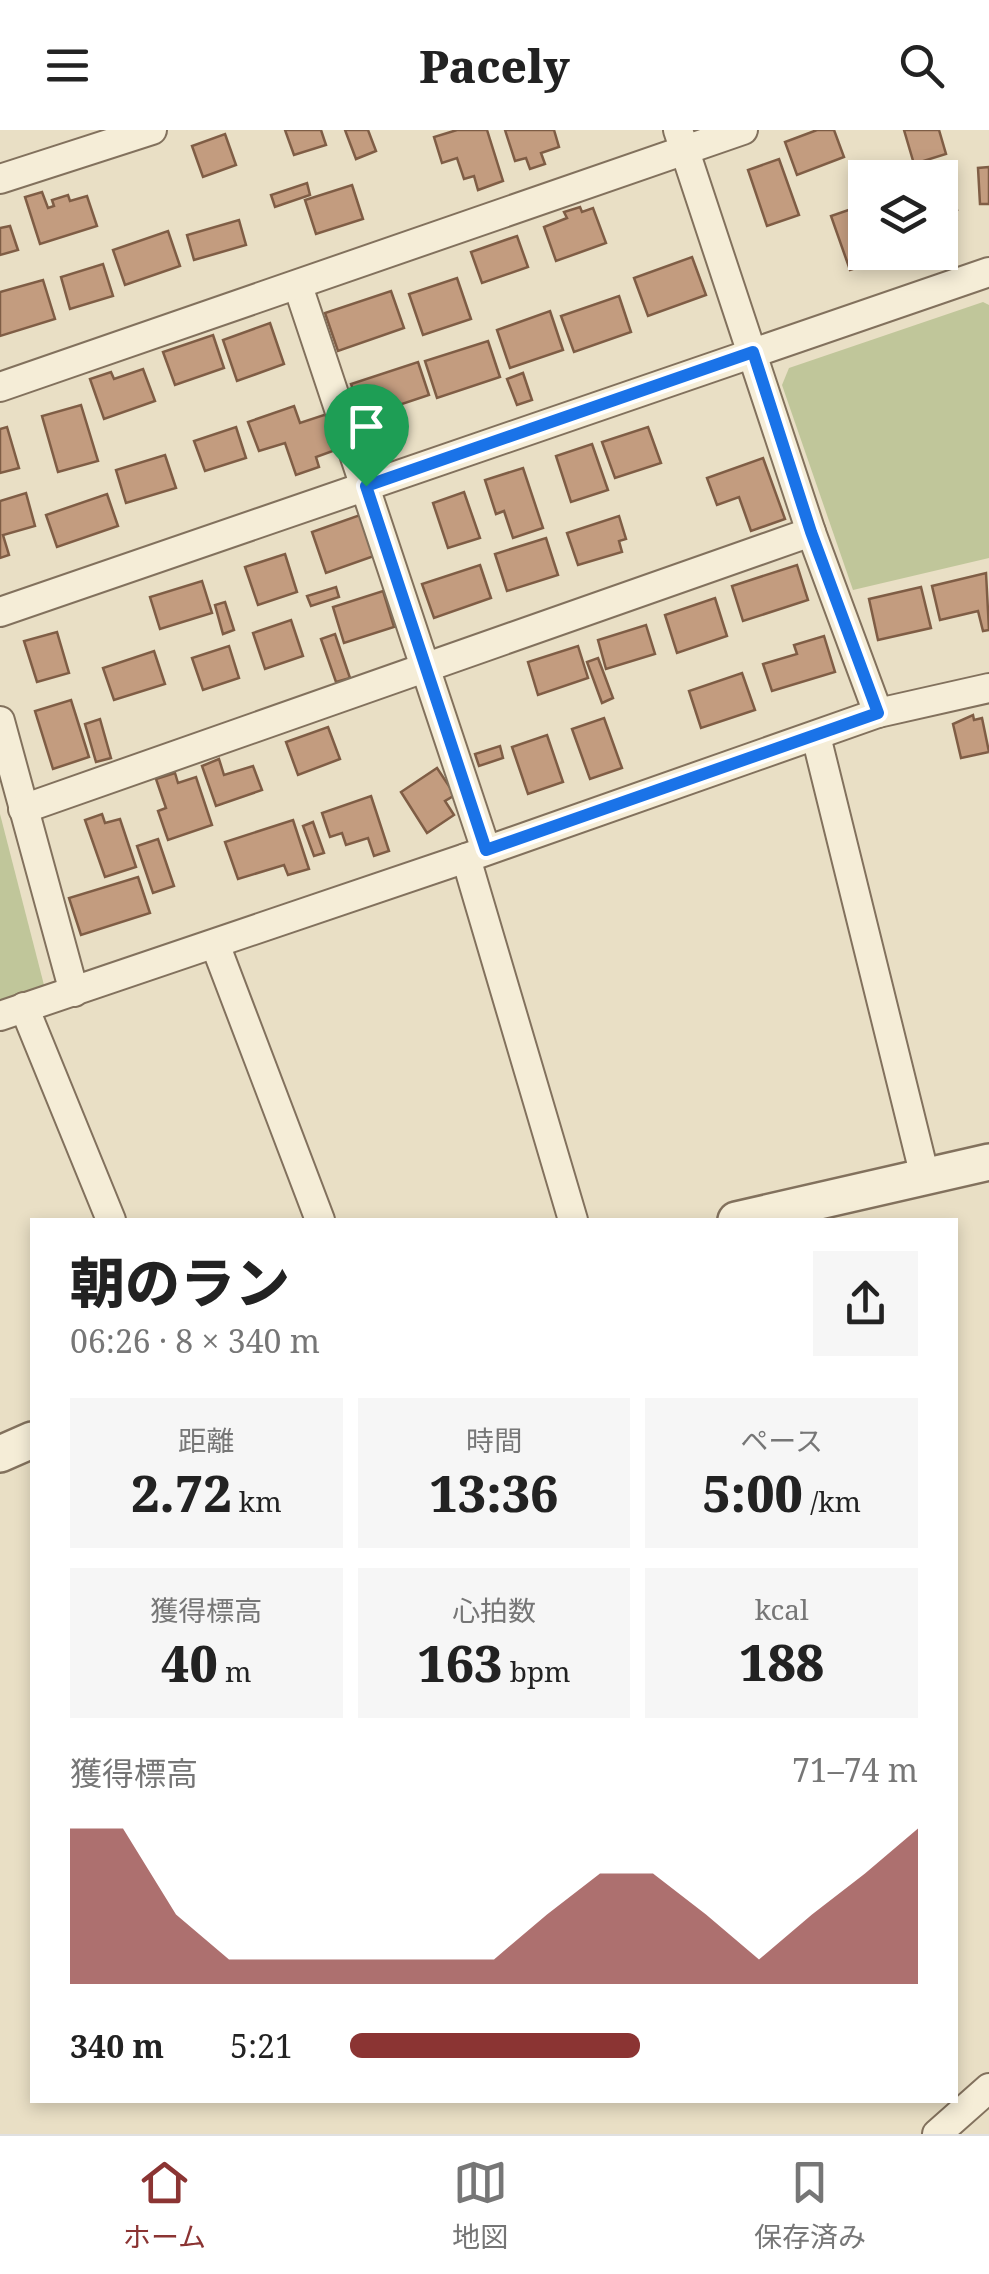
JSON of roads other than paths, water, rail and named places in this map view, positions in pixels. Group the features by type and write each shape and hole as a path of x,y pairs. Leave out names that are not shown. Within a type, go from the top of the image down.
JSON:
{"street":[{"path":"0,179 152,130"},
{"path":"0,387 298,286 681,140 743,130"},
{"path":"681,140 811,532 878,713"},
{"path":"0,612 989,272"},
{"path":"298,286 429,668 572,1218"},
{"path":"23,809 811,532"},
{"path":"110,1218 12,1012 878,713 989,688"},
{"path":"0,720 74,992"},
{"path":"816,736 924,1177"},
{"path":"214,944 319,1218"},
{"path":"745,1218 989,1162"},
{"path":"937,2134 989,2088"}]}
